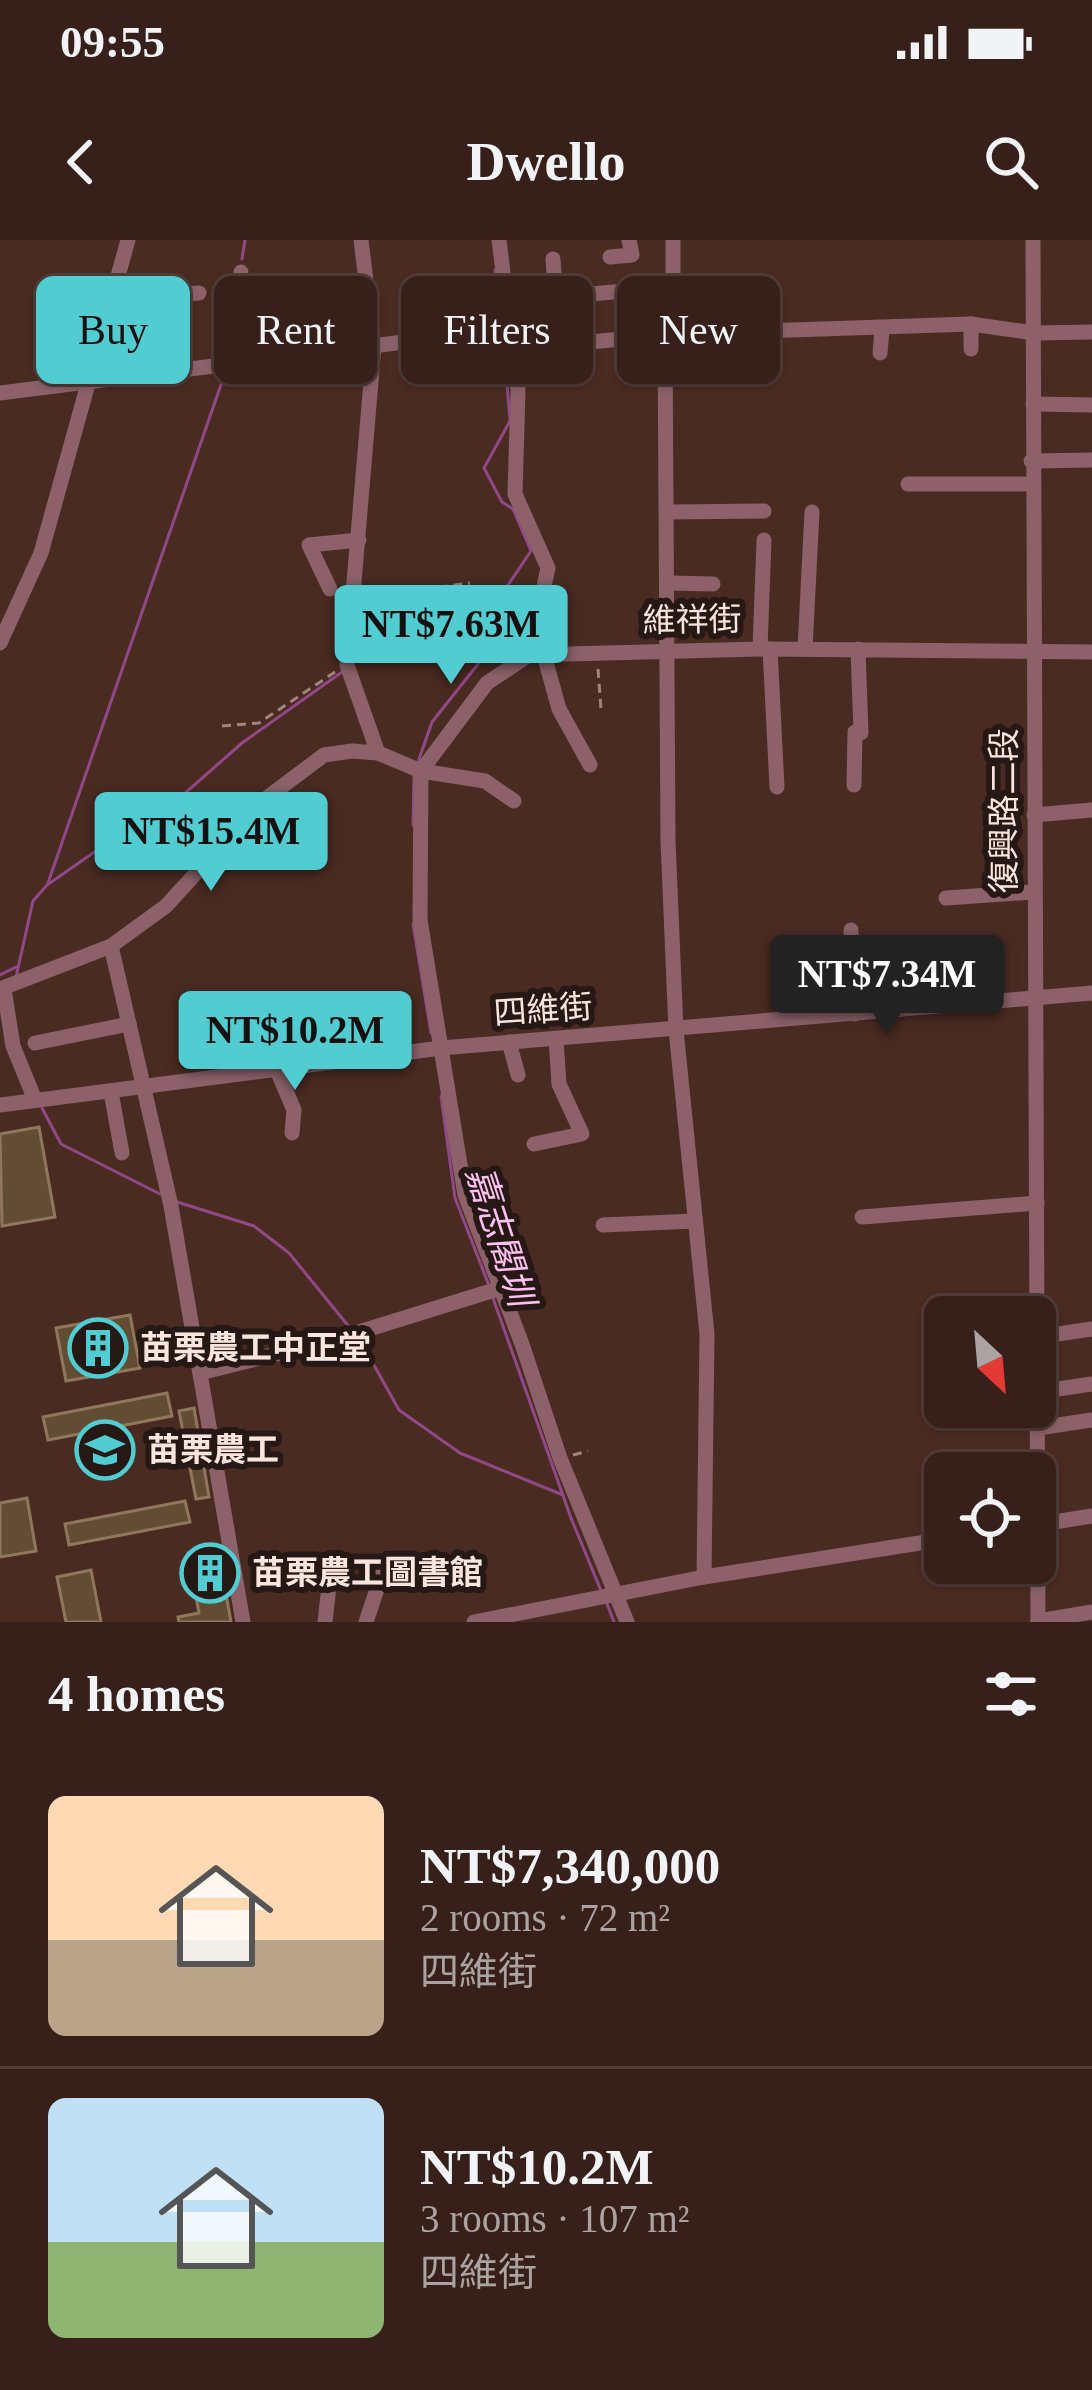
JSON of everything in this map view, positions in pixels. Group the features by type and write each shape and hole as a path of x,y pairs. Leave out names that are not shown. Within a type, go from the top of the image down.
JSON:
{"street":[{"path":"119,276 128,240"},
{"path":"362,240 366,276"},
{"path":"499,240 503,276"},
{"path":"610,257 632,255 629,240"},
{"path":"672,276 673,240"},
{"name":"復興路二段","path":"1034,240 1031,460 1038,1296"},
{"path":"554,259 555,276"},
{"path":"240,276 241,272"},
{"path":"190,294 200,293"},
{"path":"780,333 971,324 1034,333 1092,332"},
{"path":"971,324 971,349"},
{"path":"880,353 882,330"},
{"path":"0,393 68,384"},
{"path":"0,643 41,553 90,384"},
{"path":"371,384 347,665 378,753"},
{"path":"517,384 515,494 548,568 537,655 559,709 590,764"},
{"path":"669,384 668,841 676,1030 707,1334 704,1577"},
{"path":"1033,404 1092,405"},
{"path":"1031,460 1092,460"},
{"path":"908,484 1033,484"},
{"path":"669,512 764,511"},
{"path":"806,649 812,512"},
{"path":"764,539 765,649 777,787"},
{"path":"330,589 309,545 358,540"},
{"path":"669,583 713,584"},
{"name":"維祥街","path":"537,655 765,649 1092,652"},
{"path":"854,785 855,732 860,733 858,649"},
{"path":"537,655 487,683 421,770 420,920 465,1195 560,1458 627,1622"},
{"path":"35,1100 14,1046 2,989 111,946 166,906 260,802 324,755 378,753 421,770 484,781 514,801"},
{"path":"1034,815 1092,810"},
{"path":"946,898 1034,892"},
{"path":"851,930 855,1014"},
{"path":"111,946 171,1206 243,1622"},
{"name":"四維街","path":"0,1105 441,1048 1092,993"},
{"path":"35,1043 128,1024"},
{"path":"534,1144 582,1134 560,1084 556,1040"},
{"path":"509,1042 518,1076"},
{"path":"277,1070 294,1110 292,1133"},
{"path":"111,1092 122,1153"},
{"path":"862,1217 1037,1203"},
{"path":"603,1225 695,1222"},
{"path":"200,1372 343,1337 501,1288"},
{"path":"1056,1334 1092,1329"},
{"path":"1056,1389 1092,1384"},
{"path":"1056,1425 1092,1420"},
{"name":"復興路二段","path":"1038,1428 1038,1452"},
{"path":"1056,1522 1092,1516"},
{"path":"474,1622 704,1577 924,1543"},
{"path":"366,1622 384,1568"},
{"name":"復興路二段","path":"1037,1584 1038,1622"},
{"path":"325,1622 328,1586"},
{"path":"1038,1622 1092,1612"}],"path":[{"path":"354,598 470,583"},
{"path":"597,653 601,710"},
{"path":"222,726 259,723 347,665"},
{"path":"288,782 293,829"}],"building":[{"path":"39,1127 55,1217 2,1226 0,1134"},
{"name":"苗栗農工中正堂","path":"130,1315 140,1368 66,1381 56,1328"},
{"path":"167,1393 172,1416 48,1440 43,1417"},
{"path":"194,1408 209,1497 196,1499 179,1411"},
{"path":"27,1498 36,1551 0,1557 0,1503"},
{"path":"185,1501 190,1522 69,1545 65,1524"},
{"path":"218,1549 231,1622 179,1622 178,1617 199,1613 188,1553"},
{"path":"91,1570 101,1622 66,1622 57,1577"}],"waterway":[{"path":"242,259 245,240"},
{"path":"495,270 496,276"},
{"path":"48,883 221,384"},
{"path":"417,765 432,722 482,659 498,600 531,551 513,509 502,502 484,468 510,421 507,384"},
{"path":"16,977 33,901 47,885 106,844 150,824 242,743 342,672"},
{"name":"嘉志閣圳","path":"413,825 414,774"},
{"name":"嘉志閣圳","path":"413,924 431,1033"},
{"path":"0,975 16,967"},
{"name":"嘉志閣圳","path":"441,1096 455,1198 488,1283"},
{"path":"42,1108 61,1144 160,1194"},
{"path":"174,1201 254,1226 289,1253 350,1328"},
{"name":"嘉志閣圳","path":"493,1298 602,1593"},
{"path":"360,1340 399,1410 460,1453 563,1495"},
{"name":"嘉志閣圳","path":"606,1601 614,1622"}],"place":[{"name":"苗栗農工中正堂","path":"98,1348"},
{"name":"苗栗農工","path":"105,1450"},
{"name":"苗栗農工圖書館","path":"210,1573"}]}
